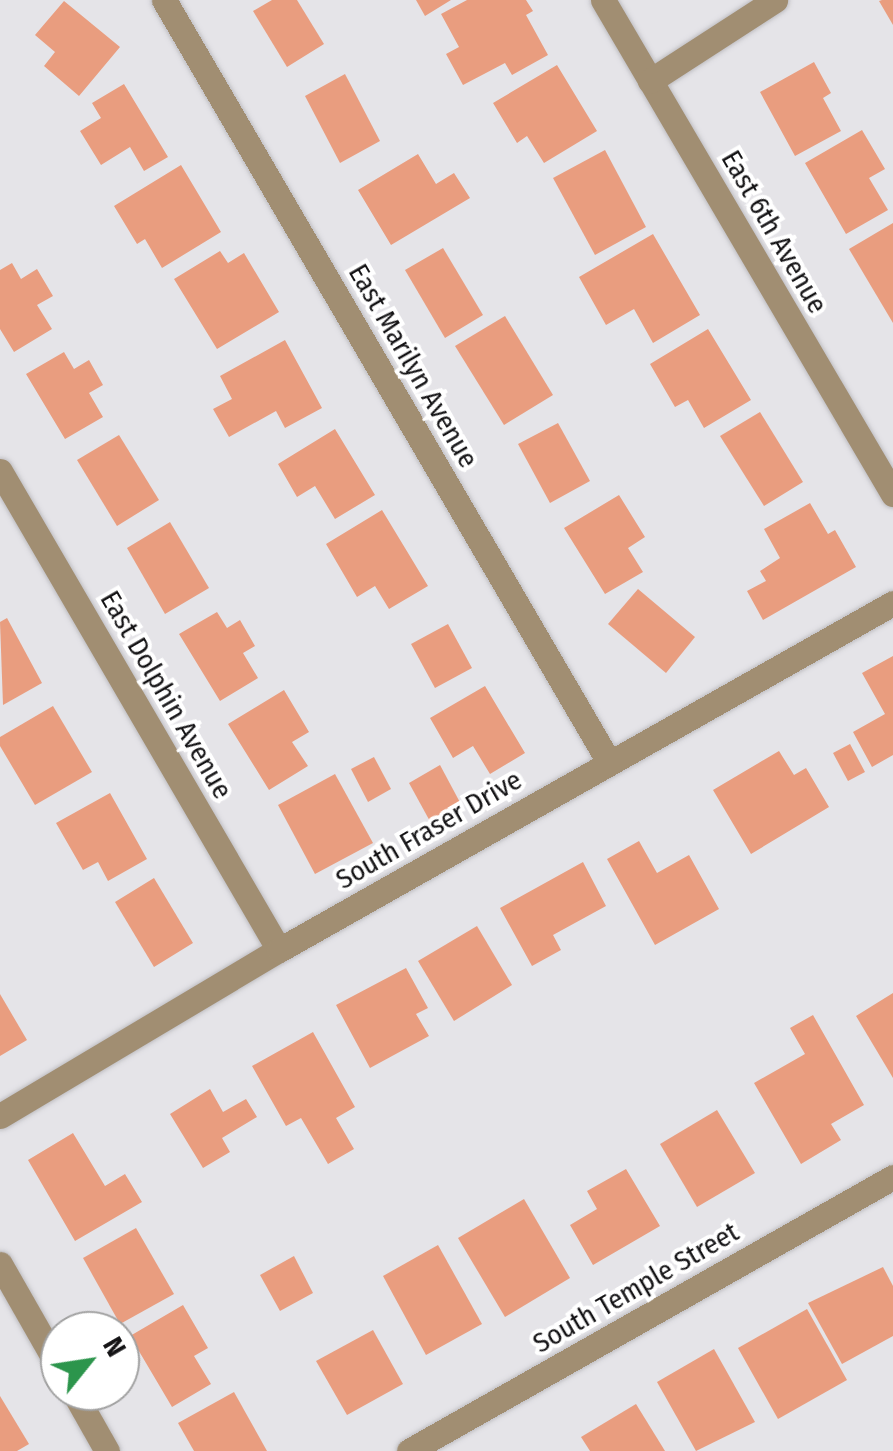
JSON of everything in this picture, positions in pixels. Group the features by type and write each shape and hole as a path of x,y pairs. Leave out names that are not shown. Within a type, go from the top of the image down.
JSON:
{"street":[{"name":"East Marilyn Avenue","path":"164,0 609,762"},
{"name":"East 6th Avenue","path":"603,0 893,494"},
{"path":"650,81 775,0"},
{"name":"East Dolphin Avenue","path":"0,471 280,950"},
{"name":"South Fraser Drive","path":"0,1116 280,950 893,603"},
{"name":"South Temple Street","path":"409,1451 893,1177"},
{"path":"0,1264 40,1334"},
{"path":"84,1411 107,1451"}],"building":[{"path":"272,0 297,0 324,44 287,67 253,11"},
{"path":"416,0 451,0 425,16"},
{"path":"467,0 526,0 533,11 526,15 548,55 512,75 505,63 463,85 446,54 459,47 441,14"},
{"path":"893,0 893,25 879,1"},
{"path":"64,1 120,47 79,96 44,66 55,52 35,35"},
{"path":"814,62 831,93 823,98 841,131 795,156 760,92"},
{"path":"557,65 597,131 544,163 527,136 517,143 493,103"},
{"path":"345,74 380,141 340,163 305,96"},
{"path":"124,84 168,157 144,171 130,147 101,165 80,131 101,118 92,103"},
{"path":"862,130 885,169 869,178 888,210 846,234 805,163"},
{"path":"605,150 646,227 595,255 553,178"},
{"path":"418,154 436,184 454,173 470,198 391,245 358,190"},
{"path":"181,165 221,232 162,268 145,239 137,244 114,206"},
{"path":"893,223 893,323 849,249"},
{"path":"653,234 700,315 653,343 634,309 606,325 579,277"},
{"path":"443,248 483,315 445,338 405,270"},
{"path":"220,251 228,263 244,253 279,312 217,349 174,279"},
{"path":"12,263 21,279 37,269 53,296 37,305 52,329 14,352 0,329 0,270"},
{"path":"505,316 553,395 504,425 455,346"},
{"path":"708,329 751,400 704,428 688,400 675,407 650,364"},
{"path":"285,340 322,408 285,428 276,411 229,437 213,409 232,399 220,376"},
{"path":"64,352 74,369 89,360 103,385 89,393 103,417 65,439 26,374"},
{"path":"760,412 803,482 764,506 720,436"},
{"path":"558,423 590,481 550,503 518,444"},
{"path":"335,429 375,495 335,519 315,486 297,497 278,464"},
{"path":"119,435 159,500 117,526 77,460"},
{"path":"619,495 645,537 628,548 643,572 605,594 564,528"},
{"path":"810,503 828,534 835,530 856,567 763,620 747,591 766,581 760,571 780,558 764,529"},
{"path":"382,510 428,586 389,609 375,586 357,597 326,544"},
{"path":"170,522 209,588 165,614 127,548"},
{"path":"638,589 695,637 666,673 608,624"},
{"path":"217,612 227,628 240,620 255,646 243,653 258,678 220,701 179,634"},
{"path":"7,618 42,683 3,705 0,622"},
{"path":"448,624 472,668 435,688 411,644"},
{"path":"893,656 893,755 872,767 853,732 885,714 862,673"},
{"path":"485,686 525,753 490,774 473,746 453,758 430,718"},
{"path":"284,690 309,732 292,742 308,766 269,790 228,724"},
{"path":"53,706 92,772 35,805 0,746 0,737"},
{"path":"850,744 865,772 848,781 833,753"},
{"path":"779,751 794,775 806,768 829,807 751,854 713,790"},
{"path":"374,757 391,789 368,802 351,769"},
{"path":"440,765 463,808 432,825 409,783"},
{"path":"335,774 373,843 315,874 278,805"},
{"path":"110,793 147,859 108,881 98,862 83,870 56,823"},
{"path":"639,841 657,873 689,855 719,909 655,945 607,859"},
{"path":"583,862 606,906 553,935 561,950 532,966 500,908"},
{"path":"154,878 193,943 154,967 115,902"},
{"path":"477,926 512,985 454,1021 418,961"},
{"path":"406,968 428,1008 416,1014 429,1036 370,1068 336,1005"},
{"path":"893,993 893,1078 856,1016"},
{"path":"0,994 27,1040 0,1056"},
{"path":"813,1015 864,1105 831,1124 841,1140 801,1164 754,1083 805,1054 790,1028"},
{"path":"313,1032 355,1107 336,1118 354,1149 328,1164 301,1118 286,1126 252,1066"},
{"path":"210,1089 223,1112 246,1099 257,1117 222,1138 230,1152 203,1168 170,1114"},
{"path":"717,1110 755,1173 697,1207 660,1144"},
{"path":"73,1133 105,1186 125,1174 142,1202 75,1241 28,1160"},
{"path":"626,1169 660,1226 593,1265 570,1225 597,1209 587,1191"},
{"path":"524,1199 570,1278 505,1317 458,1238"},
{"path":"136,1228 174,1294 140,1313 113,1311 83,1258"},
{"path":"438,1245 482,1324 426,1355 383,1276"},
{"path":"294,1256 313,1293 280,1311 260,1275"},
{"path":"883,1267 893,1286 893,1336 842,1364 808,1303"},
{"path":"183,1305 208,1348 194,1356 211,1384 172,1407 140,1353 140,1330"},
{"path":"807,1309 847,1380 778,1419 738,1348"},
{"path":"373,1330 403,1384 347,1415 316,1361"},
{"path":"714,1349 755,1422 696,1451 657,1382"},
{"path":"234,1392 267,1451 194,1451 178,1423"},
{"path":"0,1396 29,1444 17,1451 0,1451"},
{"path":"636,1404 665,1451 590,1451 581,1437"}]}
